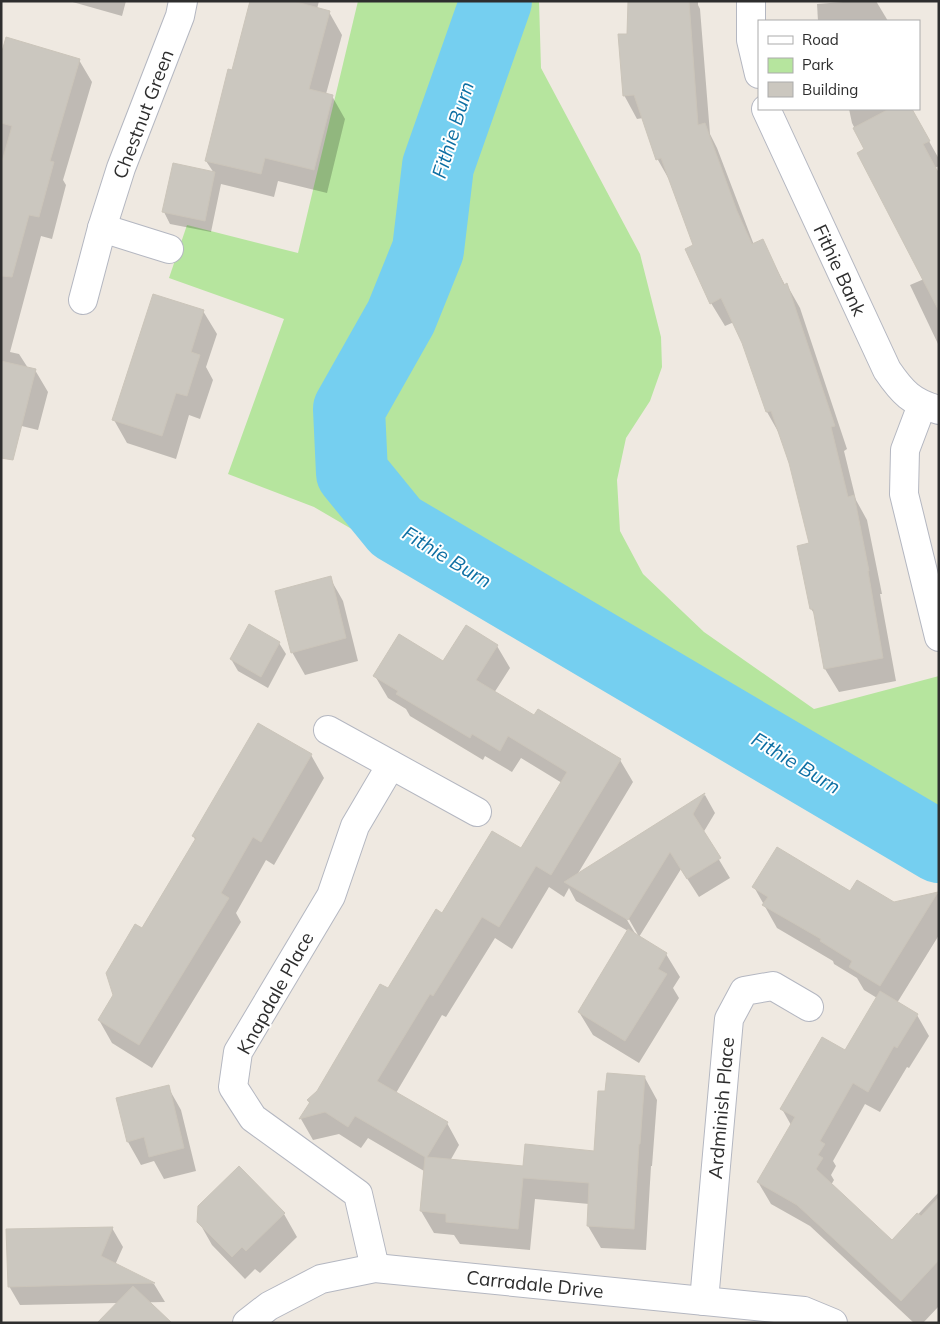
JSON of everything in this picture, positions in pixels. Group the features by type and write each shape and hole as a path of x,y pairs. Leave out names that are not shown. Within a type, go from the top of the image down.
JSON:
{"street":[{"name":"Chestnut Green","path":"83,300 102,228 121,168 180,16 183,1"},
{"path":"751,1 751,40 758,70"},
{"name":"Fithie Bank","path":"766,110 887,370 900,390 930,408"},
{"path":"102,228 169,249"},
{"path":"930,408 905,450 904,494 939,637"},
{"path":"328,730 477,812"},
{"name":"Knapdale Place","path":"375,1268 358,1194 253,1118 233,1087 238,1052 331,896 355,826 391,765"},
{"name":"Ardminish Place","path":"704,1300 729,1019 744,991 773,986 809,1007"},
{"name":"Carradale Drive","path":"247,1323 269,1306 320,1279 375,1268 804,1311 833,1323"}],"green space":[{"path":"358,1 539,1 541,68 640,254 661,337 662,367 650,401 626,438 617,480 620,531 643,574 704,632 814,709 939,676 939,872 314,507 228,474 284,319 169,278 187,225 298,253"}],"building":[{"path":"250,1 293,1 330,11 309,89 333,95 314,170 265,158 261,174 205,161 228,69 232,70"},
{"path":"628,1 689,1 698,125 705,123 737,211 752,244 763,239 784,285 787,283 835,426 831,427 848,497 854,495 883,658 824,669 813,609 810,609 797,546 809,543 789,463 771,411 766,412 742,343 721,298 710,304 685,249 693,245 661,158 656,160 634,95 623,96 618,34 627,34"},
{"path":"6,37 80,59 50,161 54,162 39,217 29,215 12,277 1,276 1,165 12,126 1,123 1,55"},
{"path":"887,110 913,110 930,141 923,144 939,174 939,311 857,153 864,149 853,128"},
{"path":"173,163 215,172 205,221 162,212"},
{"path":"153,294 204,310 191,352 200,355 187,396 176,393 162,436 112,420"},
{"path":"1,361 36,369 13,460 1,458"},
{"path":"331,576 346,638 291,653 275,591"},
{"path":"249,624 280,642 261,677 230,659"},
{"path":"466,625 498,645 476,680 534,715 538,709 621,759 551,875 536,866 499,927 482,917 433,996 430,994 377,1081 448,1122 427,1157 523,1166 525,1144 594,1151 598,1091 605,1091 607,1073 645,1076 634,1229 587,1226 589,1183 523,1178 518,1229 446,1222 446,1214 420,1211 425,1157 355,1116 348,1127 325,1112 299,1119 310,1102 307,1100 317,1091 380,984 388,988 436,909 442,913 492,831 521,848 567,772 508,736 500,751 472,734 470,738 396,694 398,691 373,676 399,634 443,661"},
{"path":"258,723 312,754 261,842 253,837 221,893 229,898 139,1045 98,1020 113,995 106,973 135,924 142,928 196,838 192,836"},
{"path":"705,793 693,814 721,858 687,879 670,852 628,920 564,882"},
{"path":"777,847 850,891 857,880 894,902 938,892 880,986 849,967 852,961 820,941 821,939 762,905 768,897 752,887"},
{"path":"628,929 667,953 658,969 667,974 625,1041 578,1012"},
{"path":"880,991 918,1014 897,1048 894,1046 868,1092 853,1083 820,1141 825,1144 818,1155 823,1158 816,1169 892,1240 917,1213 921,1216 939,1197 939,1260 901,1301 797,1205 757,1182 795,1117 780,1109 822,1037 845,1050"},
{"path":"169,1085 184,1148 149,1157 144,1137 127,1142 116,1098"},
{"path":"239,1166 285,1213 246,1251 242,1247 232,1257 197,1222 198,1206"},
{"path":"113,1227 101,1256 155,1283 8,1287 6,1229"},
{"path":"133,1286 172,1323 97,1323"}],"waterway":[{"name":"Fithie Burn","path":"496,1 438,166 428,250 401,317 349,409 352,473 396,527 939,847"}]}
